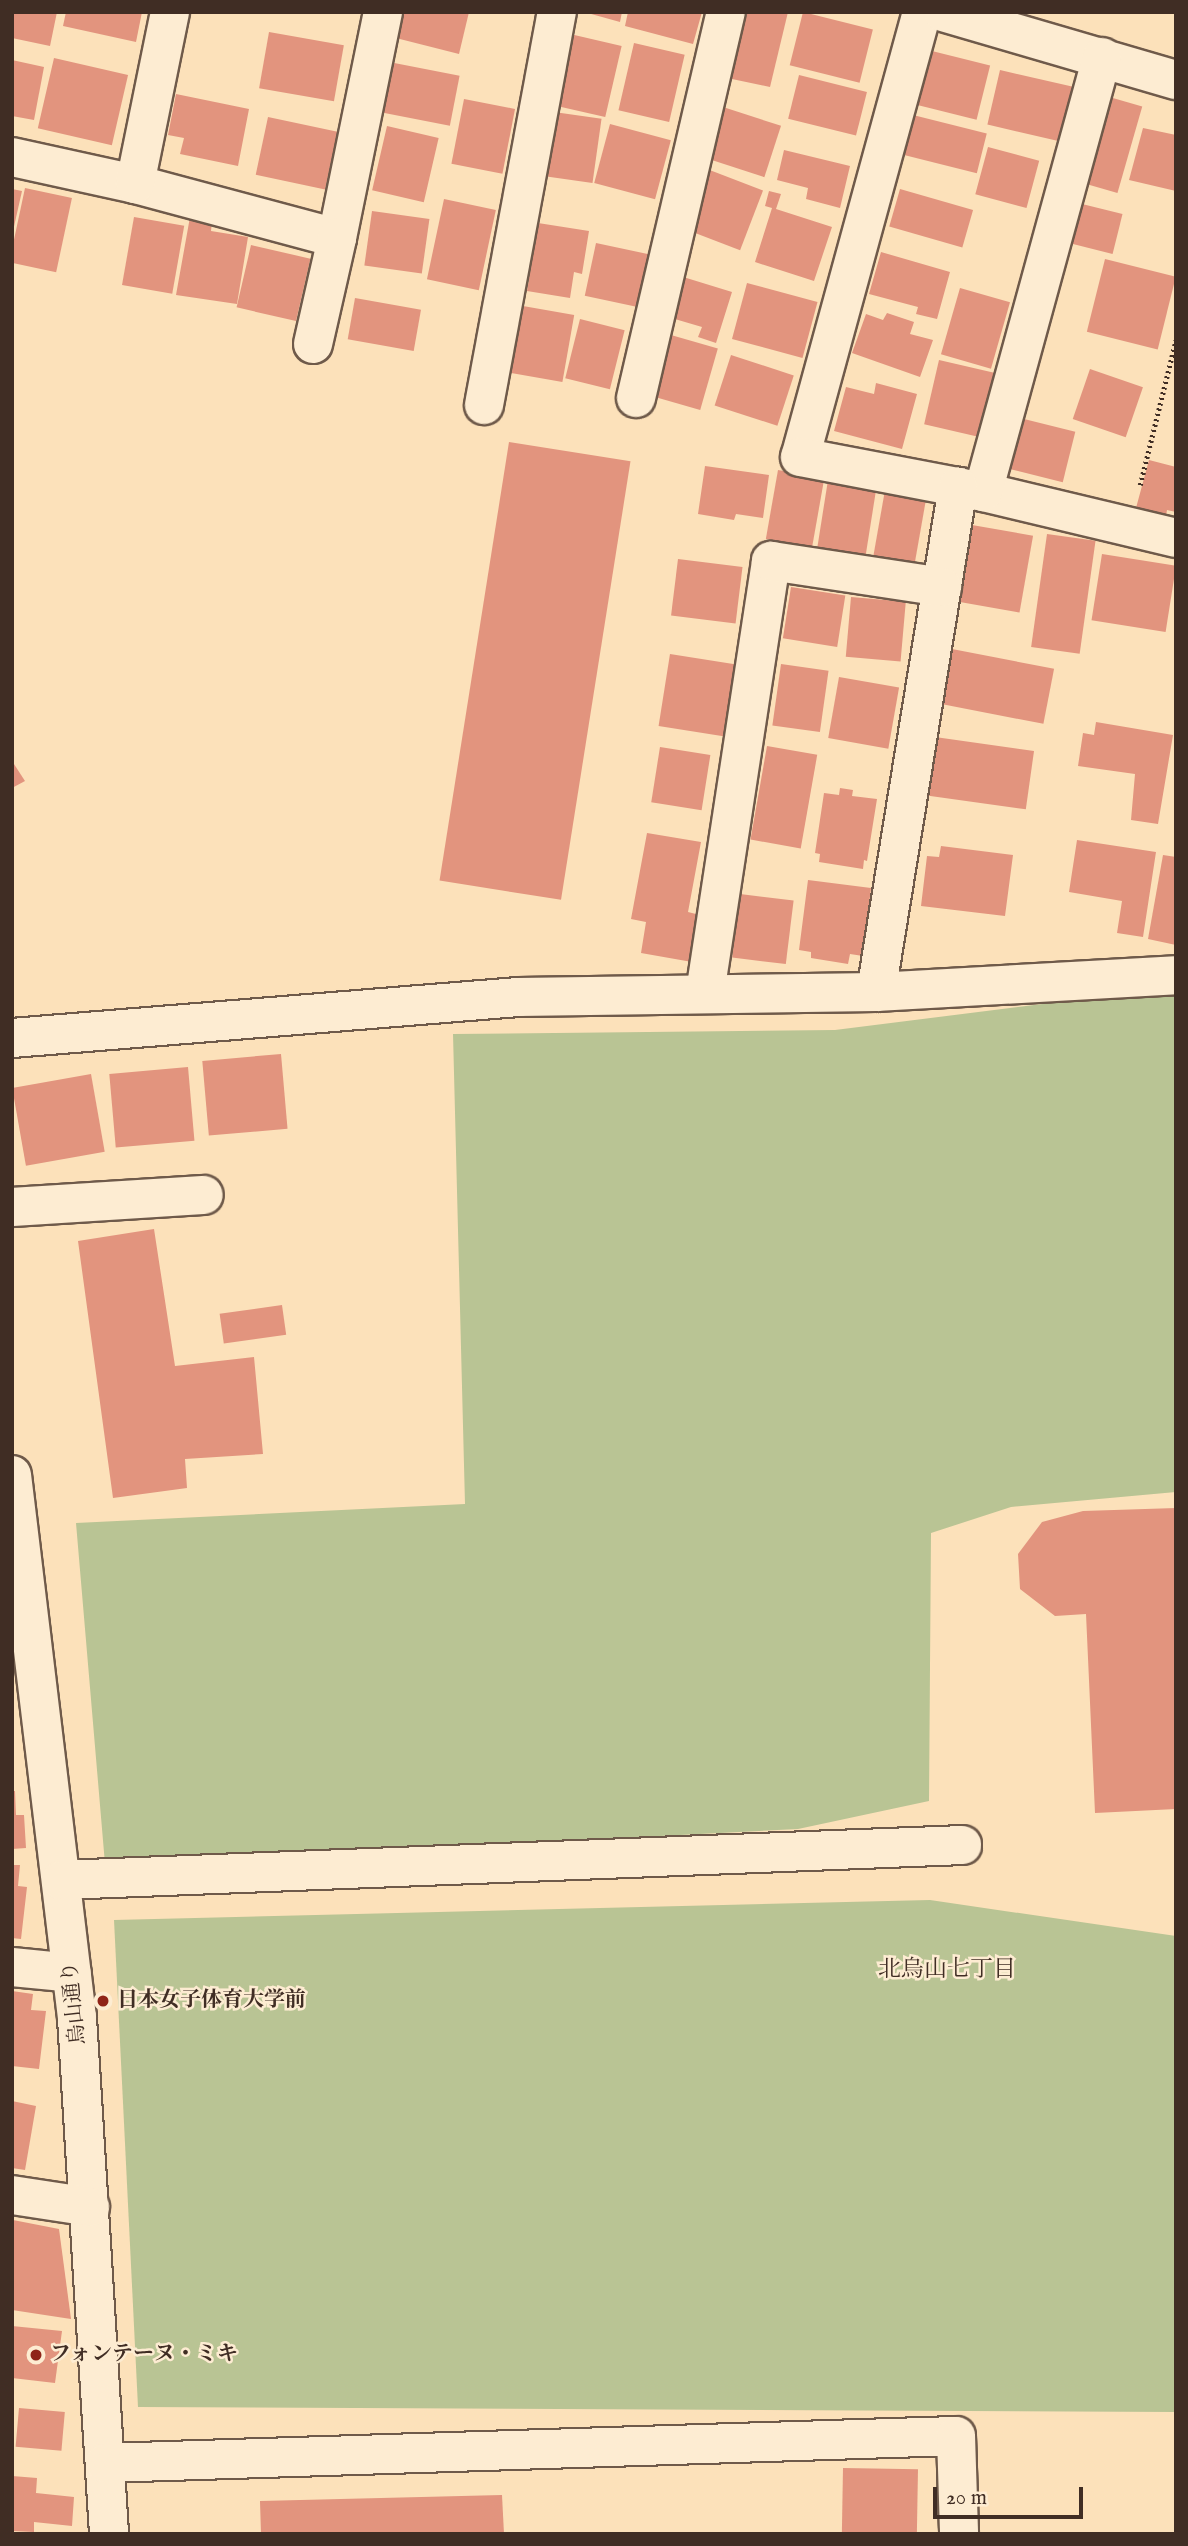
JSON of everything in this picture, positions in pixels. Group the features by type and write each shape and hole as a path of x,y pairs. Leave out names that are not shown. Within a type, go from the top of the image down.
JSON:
{"street":[{"path":"135,184 170,12"},
{"path":"313,344 383,12"},
{"path":"484,405 557,12"},
{"path":"636,398 726,12"},
{"path":"922,12 800,457 971,490 1176,538"},
{"path":"943,12 1176,80"},
{"path":"876,992 942,587 1102,57"},
{"path":"12,157 135,184 337,239"},
{"path":"705,993 771,561 942,587"},
{"path":"12,1038 518,997 876,992 1176,975"},
{"path":"12,1207 204,1195"},
{"name":"烏山通り","path":"13,1495 25,1680 61,1880 72,1973 90,2207 109,2534"},
{"path":"61,1880 962,1846"},
{"path":"12,1967 72,1973"},
{"path":"12,2195 90,2207"},
{"path":"105,2463 956,2436 959,2534"}],"path":[{"path":"1129,526 1176,340"}],"green space":[{"path":"1176,996 1176,1492 1011,1507 931,1533 929,1801 798,1829 105,1864 76,1523 465,1504 453,1034 835,1030 1058,1002"},
{"path":"930,1900 1176,1936 1176,2412 138,2407 114,1920"}],"building":[{"path":"12,12 57,12 50,46 12,38"},
{"path":"66,12 142,12 136,42 63,26"},
{"path":"398,12 469,12 459,54 392,37"},
{"path":"584,12 622,12 620,22"},
{"path":"628,12 702,12 693,44 625,26"},
{"path":"727,12 788,12 770,87 713,75"},
{"path":"803,12 873,29 860,83 790,65"},
{"path":"269,32 344,45 334,101 259,88"},
{"path":"570,34 622,46 605,117 554,105"},
{"path":"634,43 685,55 669,122 618,110"},
{"path":"928,50 990,65 977,120 914,104"},
{"path":"54,58 128,75 112,145 38,128"},
{"path":"12,60 44,67 34,120 12,116"},
{"path":"384,61 460,76 450,126 374,111"},
{"path":"1000,70 1073,87 1060,141 987,125"},
{"path":"799,75 867,92 856,136 788,119"},
{"path":"176,94 249,109 238,166 180,154 184,138 168,135"},
{"path":"1099,94 1142,106 1117,193 1074,181"},
{"path":"464,99 515,109 502,174 451,164"},
{"path":"723,107 781,126 764,177 706,158"},
{"path":"554,112 602,119 592,183 545,176"},
{"path":"913,115 987,133 977,173 903,155"},
{"path":"268,117 337,132 325,189 256,175"},
{"path":"610,124 671,140 655,199 594,183"},
{"path":"387,126 439,138 424,202 372,190"},
{"path":"1143,128 1176,135 1176,191 1129,180"},
{"path":"988,147 1039,161 1027,208 975,194"},
{"path":"784,150 850,166 840,208 806,199 808,188 777,180"},
{"path":"707,169 763,191 740,250 684,229"},
{"path":"25,188 72,198 56,272 12,263 12,249"},
{"path":"12,189 22,191 13,231 12,231"},
{"path":"900,189 973,210 962,247 889,226"},
{"path":"769,191 781,194 776,209 832,227 814,281 755,262 772,208 765,206"},
{"path":"444,199 496,210 479,290 427,279"},
{"path":"1074,202 1123,214 1113,254 1064,242"},
{"path":"372,211 429,219 422,274 364,265"},
{"path":"134,217 184,226 172,294 122,285"},
{"path":"190,217 212,221 211,231 248,237 237,304 176,295"},
{"path":"538,223 589,231 582,274 574,272 570,298 527,291"},
{"path":"596,243 649,254 638,307 585,296"},
{"path":"251,245 310,259 296,321 237,307"},
{"path":"881,252 950,272 937,319 916,314 918,307 869,294"},
{"path":"1105,259 1176,277 1158,349 1087,332"},
{"path":"680,276 732,292 716,343 698,337 702,327 668,317"},
{"path":"747,283 818,302 803,358 732,339"},
{"path":"960,288 1010,302 991,369 941,354"},
{"path":"355,298 421,310 414,351 348,339"},
{"path":"523,306 574,315 562,382 511,373"},
{"path":"887,313 914,322 910,334 933,340 920,377 852,353 866,314 883,320"},
{"path":"580,319 625,330 610,389 565,378"},
{"path":"664,333 718,348 700,410 646,395"},
{"path":"731,355 794,375 777,426 715,405"},
{"path":"939,360 998,374 984,438 924,424"},
{"path":"1090,369 1143,387 1126,437 1073,419"},
{"path":"876,383 917,394 902,449 834,431 846,387 874,394"},
{"path":"1020,418 1075,432 1063,482 1007,468"},
{"path":"509,442 630,461 561,900 440,881"},
{"path":"1149,460 1176,467 1176,512 1167,510 1166,516 1136,508"},
{"path":"705,466 769,475 763,518 736,514 734,520 698,514"},
{"path":"778,470 824,478 812,547 766,539"},
{"path":"828,480 876,488 866,555 817,547"},
{"path":"885,490 926,497 915,564 873,557"},
{"path":"972,525 1033,536 1020,613 958,602"},
{"path":"1047,534 1096,541 1080,654 1031,647"},
{"path":"1102,554 1176,566 1166,632 1092,620"},
{"path":"678,559 743,567 736,623 671,616"},
{"path":"791,587 845,596 837,647 783,638"},
{"path":"851,597 906,602 901,662 846,657"},
{"path":"952,649 1054,669 1043,724 941,704"},
{"path":"670,654 741,665 730,737 659,726"},
{"path":"781,664 829,671 820,732 772,725"},
{"path":"839,677 899,688 888,749 828,738"},
{"path":"1096,722 1173,735 1158,824 1131,820 1135,774 1078,766 1083,733 1094,735"},
{"path":"935,737 1034,751 1026,809 927,795"},
{"path":"767,746 817,755 801,848 751,840"},
{"path":"660,747 710,755 702,810 651,802"},
{"path":"12,761 25,781 12,788"},
{"path":"840,788 853,790 852,796 877,799 867,861 864,860 863,869 819,862 820,854 815,853 824,793 839,795"},
{"path":"647,833 701,842 688,912 700,915 692,962 641,953 646,922 631,919"},
{"path":"1077,840 1156,852 1143,937 1117,933 1122,901 1069,892"},
{"path":"941,846 1013,855 1005,916 921,906 927,856 939,857"},
{"path":"1163,855 1176,857 1176,945 1148,939"},
{"path":"808,880 871,888 863,956 850,954 848,964 811,958 811,952 799,950"},
{"path":"740,894 794,901 786,964 732,958"},
{"path":"281,1054 288,1129 209,1136 202,1061"},
{"path":"188,1067 194,1141 116,1148 109,1074"},
{"path":"91,1074 105,1152 26,1166 12,1088"},
{"path":"154,1229 175,1366 254,1357 263,1454 185,1459 187,1488 113,1498 78,1241"},
{"path":"282,1305 286,1335 224,1343 220,1314"},
{"path":"1176,1508 1176,1809 1095,1813 1086,1614 1055,1616 1020,1589 1018,1554 1042,1522 1083,1511"},
{"path":"12,1791 15,1791 16,1815 24,1815 26,1848 12,1849"},
{"path":"12,1865 20,1865 18,1886 27,1887 21,1939 12,1938"},
{"path":"12,1991 33,1994 31,2010 46,2011 39,2069 12,2066"},
{"path":"12,2101 36,2106 25,2170 12,2168"},
{"path":"13,2220 59,2229 71,2319 12,2310"},
{"name":"フォンテーヌ・ミキ","path":"12,2326 62,2331 55,2383 12,2378"},
{"path":"19,2408 65,2412 61,2451 16,2447"},
{"path":"843,2468 918,2469 917,2534 842,2534"},
{"path":"12,2476 37,2478 36,2493 74,2497 72,2526 34,2522 34,2532 12,2531"},
{"path":"502,2495 504,2534 261,2534 260,2501"}],"place":[{"name":"日本女子体育大学前","path":"103,2001"},
{"name":"フォンテーヌ・ミキ","path":"36,2355"}],"district":[{"name":"北烏山七丁目","path":"947,1970"}]}
